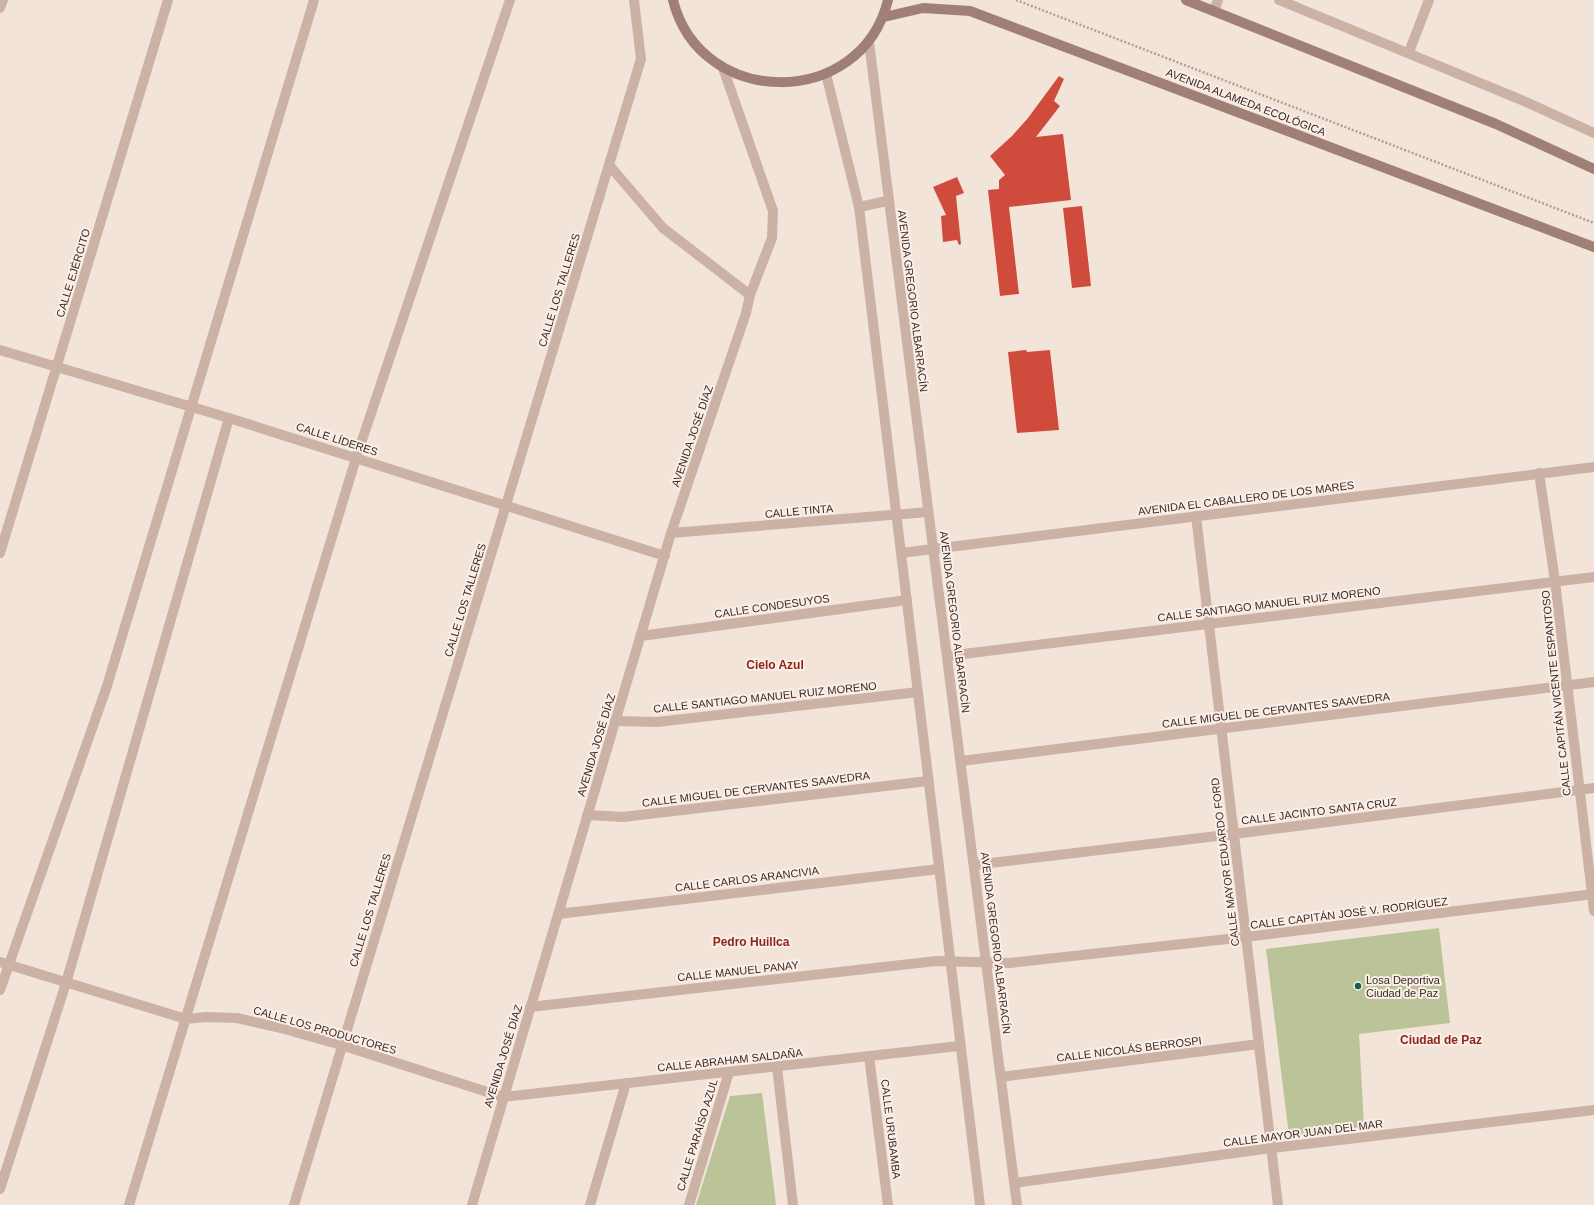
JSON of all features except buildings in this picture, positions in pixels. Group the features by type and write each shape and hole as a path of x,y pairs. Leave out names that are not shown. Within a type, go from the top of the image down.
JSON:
{"main road":[{"path":"673,0 677,14 696,45 723,68 756,81 792,83 826,74 849,61 869,42 884,17 888,0"},
{"path":"1186,0 1489,121 1594,169"},
{"name":"AVENIDA ALAMEDA ECOLÓGICA","path":"884,17 923,8 970,11 1594,247"}],"street":[{"path":"0,8 3,0"},
{"name":"CALLE EJÉRCITO","path":"0,553 168,0"},
{"path":"0,990 4,963 107,686 314,0"},
{"path":"129,1205 356,458 510,0"},
{"name":"CALLE LOS TALLERES","path":"294,1205 341,1045 507,506 641,59 634,0"},
{"path":"1214,11 1218,0"},
{"path":"1279,0 1409,52 1594,133"},
{"path":"1409,52 1428,0"},
{"name":"AVENIDA GREGORIO ALBARRACÍN","path":"869,42 887,201 987,961 1017,1205"},
{"name":"AVENIDA JOSÉ DÍAZ","path":"472,1205 671,533 746,313 750,296 772,238 773,211 723,68"},
{"path":"826,74 858,207 907,600 959,1046 980,1205"},
{"path":"609,164 664,228 750,296"},
{"path":"858,207 887,201"},
{"name":"CALLE LÍDERES","path":"0,350 229,418 665,556"},
{"path":"0,1189 66,983 229,418"},
{"name":"AVENIDA EL CABALLERO DE LOS MARES","path":"901,553 1594,467"},
{"name":"CALLE CAPITÁN VICENTE ESPANTOSO","path":"1538,473 1555,581 1594,911"},
{"name":"CALLE TINTA","path":"671,533 928,512"},
{"name":"CALLE MAYOR EDUARDO FORD","path":"1196,516 1278,1205"},
{"name":"CALLE SANTIAGO MANUEL RUIZ MORENO","path":"947,656 1594,577"},
{"name":"CALLE CONDESUYOS","path":"641,636 907,600"},
{"name":"CALLE MIGUEL DE CERVANTES SAAVEDRA","path":"961,761 1594,682"},
{"name":"CALLE SANTIAGO MANUEL RUIZ MORENO","path":"616,721 657,722 918,692"},
{"name":"CALLE MIGUEL DE CERVANTES SAAVEDRA","path":"587,815 623,817 928,781"},
{"name":"CALLE JACINTO SANTA CRUZ","path":"974,865 1234,834 1594,788"},
{"name":"CALLE CARLOS ARANCIVIA","path":"558,914 939,869"},
{"name":"CALLE CAPITÁN JOSÉ V. RODRÍGUEZ","path":"949,961 987,961 1010,963 1246,937 1593,894"},
{"name":"CALLE MANUEL PANAY","path":"530,1007 936,961 949,961"},
{"name":"CALLE LOS PRODUCTORES","path":"4,963 186,1019 206,1017 237,1018 341,1045 503,1097"},
{"name":"CALLE NICOLÁS BERROSPI","path":"1001,1077 1259,1044"},
{"name":"CALLE ABRAHAM SALDAÑA","path":"503,1097 959,1046"},
{"name":"CALLE URUBAMBA","path":"869,1056 888,1205"},
{"path":"776,1067 793,1205"},
{"name":"CALLE PARAÍSO AZUL","path":"689,1205 729,1072"},
{"path":"590,1205 626,1083"},
{"name":"CALLE MAYOR JUAN DEL MAR","path":"1014,1183 1272,1148 1594,1110"}],"path":[{"path":"1016,0 1594,223"}],"green space":[{"name":"Losa Deportiva Ciudad de Paz","path":"1439,928 1450,1023 1359,1034 1364,1127 1289,1136 1266,949"},
{"path":"762,1093 776,1205 696,1205 730,1096"}],"place":[{"name":"Losa Deportiva Ciudad de Paz","path":"1358,986"}],"district":[{"name":"Cielo Azul","path":"775,665"},
{"name":"Pedro Huillca","path":"751,942"},
{"name":"Ciudad de Paz","path":"1441,1040"}]}
